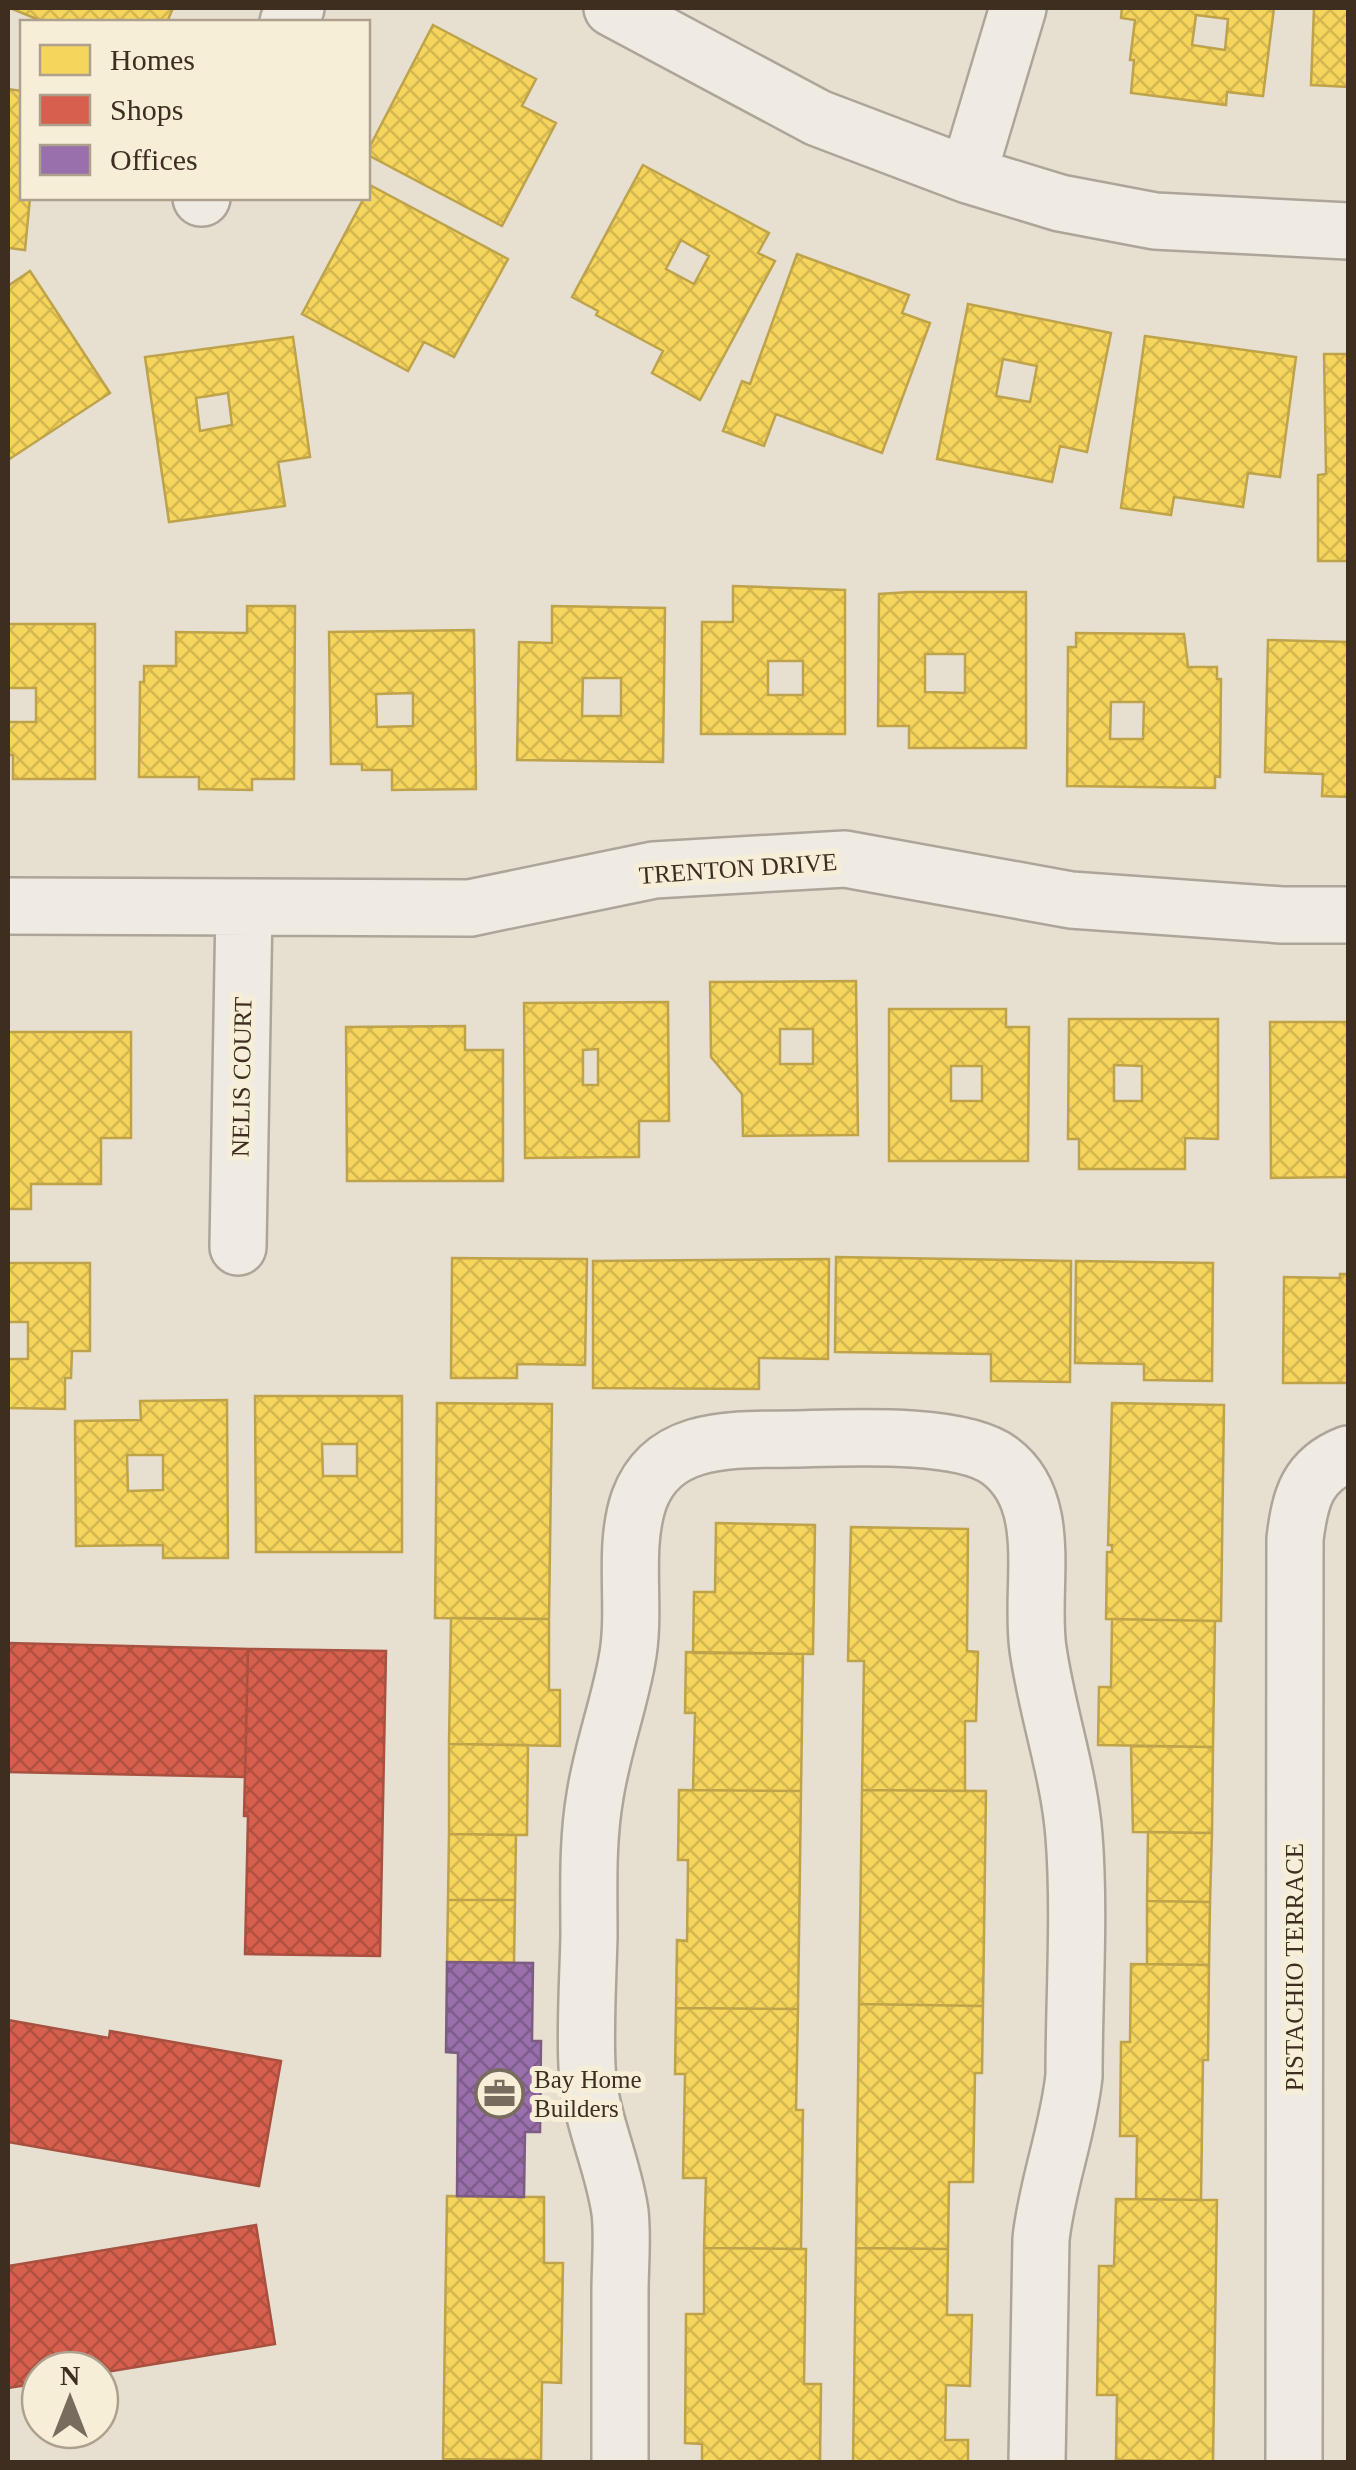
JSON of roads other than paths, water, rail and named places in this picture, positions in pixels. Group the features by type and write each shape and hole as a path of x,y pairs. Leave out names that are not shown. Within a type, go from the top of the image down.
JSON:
{"street":[{"path":"612,8 818,118 968,175 1060,203 1155,221 1348,231"},
{"path":"968,175 1018,8"},
{"name":"TRENTON DRIVE","path":"8,906 470,908 654,870 846,859 1070,900 1282,915 1348,915"},
{"name":"NELIS COURT","path":"238,1246 244,907"},
{"path":"620,2462 620,2214 592,2109 587,2069 590,1836 595,1795 628,1656 634,1522 640,1498 651,1478 666,1461 690,1447 723,1440 847,1438 946,1442 977,1448 998,1459 1018,1478 1030,1500 1036,1530 1038,1651 1074,1839 1074,2076 1040,2239 1037,2462"},
{"name":"PISTACHIO TERRACE","path":"1294,2462 1295,1539 1302,1493 1332,1466"}],"place":[{"name":"Bay Home Builders","path":"499,2093"}]}
